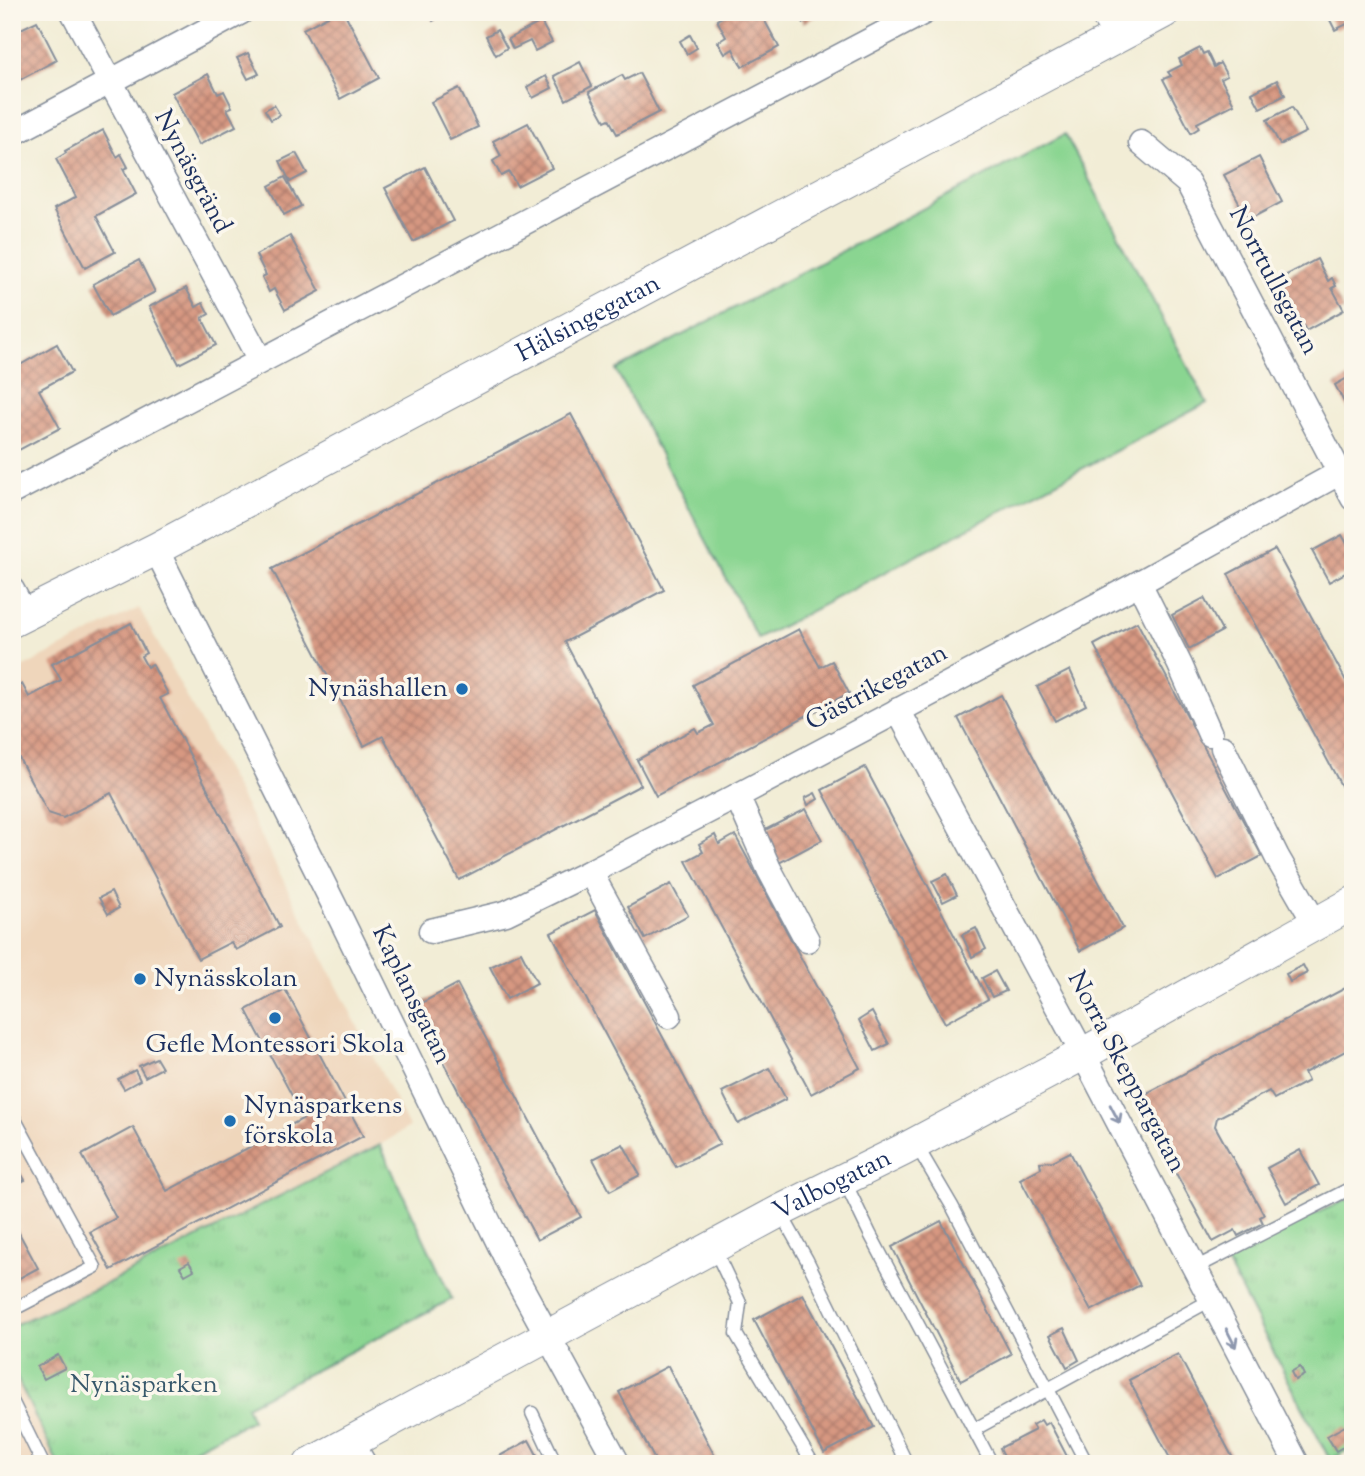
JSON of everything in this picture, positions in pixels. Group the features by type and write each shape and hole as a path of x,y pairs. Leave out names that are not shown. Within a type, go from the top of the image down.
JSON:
{"street":[{"name":"Nynäsgränd","path":"74,12 260,360"},
{"path":"12,134 241,12"},
{"path":"12,492 924,12"},
{"name":"Hälsingegatan","path":"17,608 156,549 1109,25 1164,12"},
{"name":"Norrtullsgatan","path":"1141,143 1188,183 1353,498"},
{"name":"Gästrikegatan","path":"431,931 506,913 590,872 1139,583 1339,473"},
{"name":"Kaplansgatan","path":"156,549 514,1274 618,1464"},
{"path":"1139,583 1216,741 1315,923"},
{"name":"Norra Skeppargatan","path":"898,710 1083,1054 1297,1464"},
{"path":"737,796 769,869 807,940"},
{"path":"590,872 669,1016"},
{"name":"Valbogatan","path":"310,1464 364,1451 548,1336 780,1211 1083,1054 1353,903"}],"lane":[{"path":"12,1114 95,1267 12,1310"},
{"path":"915,1143 952,1206 1087,1464"},
{"path":"844,1180 992,1464"},
{"path":"1195,1268 1353,1187"},
{"path":"780,1211 807,1260 907,1464"},
{"path":"713,1248 740,1303 736,1334 813,1464"},
{"path":"975,1429 1211,1300"},
{"path":"12,1401 43,1464"},
{"path":"531,1413 556,1464"}],"shaded area":[{"name":"Nynässkolan","path":"139,608 249,813 409,1127 380,1145 106,1284 12,1326 12,673"},
{"path":"12,1368 58,1464 12,1464"}],"green space":[{"path":"1065,134 1207,403 758,639 616,370"},
{"name":"Nynäsparken","path":"380,1145 452,1299 246,1406 252,1420 164,1464 58,1464 12,1368 12,1326 106,1284"},
{"path":"1353,1197 1353,1447 1330,1460 1227,1263 1305,1218"}],"building":[{"path":"326,12 344,12 379,78 340,99 303,29 328,16"},
{"path":"428,12 449,12 433,21"},
{"path":"731,12 760,12 779,47 742,67 733,49 725,54 718,42 726,37 717,20"},
{"path":"798,12 824,12 803,23"},
{"path":"1326,12 1350,12 1353,21 1335,30"},
{"path":"37,21 57,60 12,84 12,24 17,22 21,29"},
{"path":"541,22 552,42 535,51 530,41 513,49 508,39"},
{"path":"497,30 507,48 496,55 486,36"},
{"path":"690,35 697,48 687,54 680,41"},
{"path":"1200,48 1203,54 1207,52 1214,67 1220,63 1227,76 1221,79 1234,104 1197,123 1199,128 1191,133 1163,79 1171,76 1168,72 1182,65 1179,59"},
{"path":"248,53 259,74 248,79 237,58"},
{"path":"580,62 592,86 566,100 554,76"},
{"path":"639,73 659,112 617,134 609,119 605,121 589,92 622,75 625,80"},
{"path":"208,74 218,94 224,91 232,107 227,109 236,126 199,145 172,93"},
{"path":"546,76 552,88 533,98 527,87"},
{"path":"1277,80 1285,95 1260,108 1252,93"},
{"path":"459,88 478,127 450,140 431,102"},
{"path":"274,105 280,115 271,120 265,110"},
{"path":"1292,107 1306,132 1280,145 1267,120"},
{"path":"528,123 552,168 517,186 509,172 501,176 493,161 501,156 493,141"},
{"path":"103,130 117,157 121,154 128,167 123,169 136,194 96,216 115,252 85,268 54,209 76,197 56,159"},
{"path":"296,153 307,173 290,182 280,161"},
{"path":"1259,157 1282,202 1248,220 1224,175"},
{"path":"425,167 453,221 413,242 385,188"},
{"path":"285,177 301,206 284,215 269,186"},
{"path":"290,236 320,291 285,310 274,289 269,292 262,277 266,275 256,255"},
{"path":"1317,259 1328,281 1332,278 1336,286 1332,288 1344,310 1306,331 1279,279"},
{"path":"139,260 155,292 110,316 93,284"},
{"path":"186,288 196,307 203,303 209,314 202,318 216,345 179,364 149,307"},
{"path":"57,344 72,372 39,390 60,428 19,450 12,437 12,366 19,362 20,365"},
{"path":"1353,375 1353,419 1335,385"},
{"name":"Nynäshallen","path":"571,414 664,590 565,642 641,785 459,880 383,736 364,746 272,569"},
{"path":"1342,535 1353,554 1353,569 1329,582 1312,551"},
{"path":"1275,549 1353,694 1353,808 1228,574"},
{"path":"1204,598 1222,631 1189,649 1172,615"},
{"path":"1137,622 1262,856 1218,879 1094,645"},
{"path":"131,623 146,653 141,656 147,667 152,664 168,694 160,698 280,927 236,950 231,942 198,959 111,793 63,818 48,813 12,745 12,690 22,684 29,697 61,680 52,664"},
{"path":"799,629 820,667 832,661 849,693 656,796 637,760 695,728 698,733 714,725 693,685"},
{"path":"1070,670 1086,705 1055,721 1037,687"},
{"path":"1001,695 1123,928 1080,951 958,718"},
{"path":"865,767 988,999 945,1023 822,790"},
{"path":"815,793 818,799 808,805 805,798"},
{"path":"806,809 822,840 779,863 763,831"},
{"path":"715,835 719,844 735,835 860,1068 811,1094 686,861 703,852 699,844"},
{"path":"947,874 957,895 943,902 932,881"},
{"path":"671,884 688,915 645,939 628,907"},
{"path":"111,892 119,908 108,914 99,898"},
{"path":"595,910 720,1144 676,1167 551,933"},
{"path":"976,928 986,949 972,957 962,935"},
{"path":"521,952 537,983 507,999 490,967"},
{"path":"1303,965 1307,973 1290,982 1286,974"},
{"path":"995,971 1006,991 992,997 982,978"},
{"path":"457,984 581,1217 537,1240 414,1007"},
{"path":"1353,984 1353,1047 1304,1073 1308,1081 1274,1099 1269,1091 1217,1118 1215,1126 1264,1215 1260,1217 1263,1223 1238,1236 1235,1230 1213,1242 1136,1099"},
{"path":"285,989 363,1136 111,1270 90,1232 116,1218 82,1155 133,1127 167,1191 304,1118 246,1010"},
{"path":"872,1012 889,1044 875,1051 859,1020"},
{"path":"156,1058 162,1068 145,1077 139,1066"},
{"path":"769,1068 786,1099 738,1124 722,1092"},
{"path":"135,1070 140,1080 124,1089 118,1079"},
{"path":"623,1144 640,1175 610,1191 593,1159"},
{"path":"1300,1150 1319,1185 1286,1203 1267,1168"},
{"path":"1070,1152 1140,1285 1091,1311 1020,1179 1041,1168 1040,1162 1053,1161"},
{"path":"12,1157 25,1180 12,1186"},
{"path":"12,1220 38,1268 12,1282"},
{"path":"941,1221 1011,1354 961,1381 892,1247"},
{"path":"189,1262 194,1270 185,1275 180,1267"},
{"path":"803,1294 874,1427 824,1453 754,1320"},
{"path":"1064,1328 1079,1360 1067,1367 1050,1335"},
{"path":"1178,1354 1236,1464 1173,1464 1129,1380"},
{"path":"58,1355 65,1368 44,1379 37,1367"},
{"path":"668,1366 719,1464 657,1464 619,1392"},
{"path":"1300,1367 1304,1375 1295,1380 1291,1372"},
{"path":"1041,1420 1044,1425 1049,1422 1071,1464 1008,1464 1000,1448 1035,1430 1032,1425"},
{"path":"1345,1426 1353,1441 1336,1451 1327,1436"},
{"path":"529,1440 542,1464 485,1464"}],"place":[{"name":"Nynäshallen","path":"462,689"},
{"name":"Nynässkolan","path":"140,979"},
{"name":"Gefle Montessori Skola","path":"275,1018"},
{"name":"Nynäsparkens förskola","path":"230,1121"}]}
